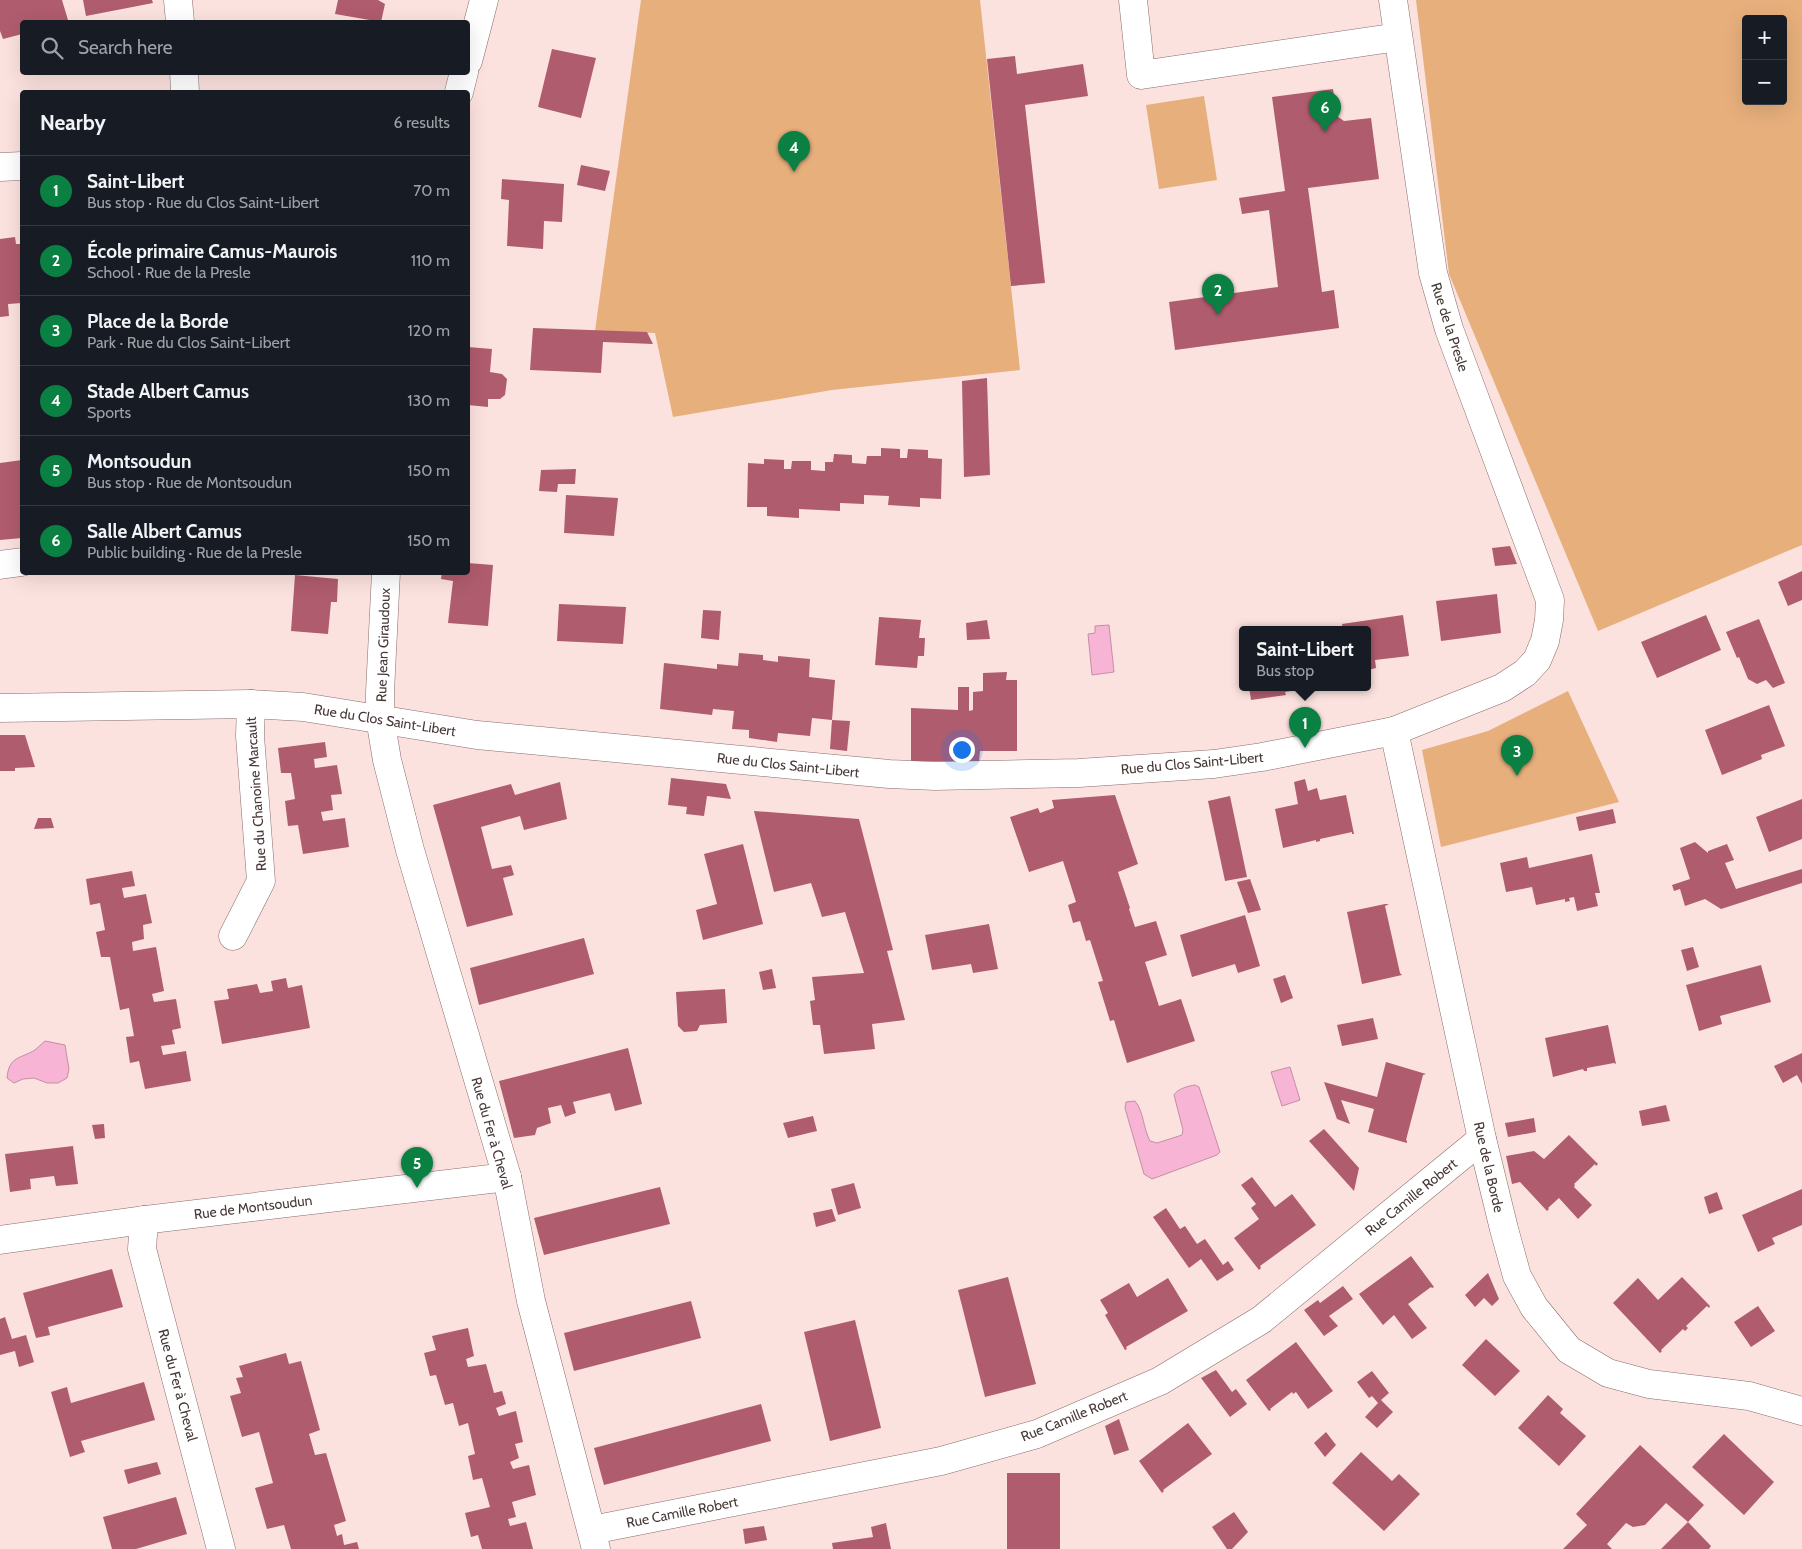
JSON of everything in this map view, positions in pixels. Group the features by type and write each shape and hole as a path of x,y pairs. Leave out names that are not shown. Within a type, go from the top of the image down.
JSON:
{"street":[{"path":"178,0 180,20"},
{"path":"470,53 484,0"},
{"path":"1133,0 1141,75 1398,37"},
{"name":"Rue de la Presle","path":"1393,0 1433,273 1449,329 1550,600 1545,641"},
{"path":"184,75 186,90"},
{"path":"460,90 463,75"},
{"path":"0,167 20,166"},
{"path":"0,565 20,562"},
{"name":"Rue Jean Giraudoux","path":"380,718 381,646 386,575"},
{"name":"Rue du Clos Saint-Libert","path":"0,708 251,704 303,707 477,735 889,774 935,776 1079,773 1214,764 1262,757 1394,731 1502,688 1525,673 1537,660 1545,641"},
{"name":"Rue du Chanoine Marcault","path":"233,936 262,881 250,736 251,704"},
{"name":"Rue du Fer à Cheval","path":"380,718 387,760 410,850 506,1177 531,1301 594,1539"},
{"name":"Rue de la Borde","path":"1394,731 1482,1139 1517,1276 1534,1307 1569,1350 1608,1373 1649,1384 1749,1396 1802,1411"},
{"name":"Rue Camille Robert","path":"594,1539 940,1461 1037,1434 1160,1381 1261,1320 1482,1139"},
{"name":"Rue de Montsoudun","path":"0,1240 144,1220 506,1177"},
{"name":"Rue du Fer à Cheval","path":"144,1220 142,1249 222,1549"}],"shaded area":[{"path":"641,0 980,0 1020,370 832,390 673,417 655,333 595,331"},
{"path":"1416,0 1802,0 1802,545 1598,631 1449,274"},
{"path":"1204,96 1217,180 1159,189 1146,105"},
{"path":"1109,625 1114,672 1092,675 1088,634 1095,633 1095,626"},
{"path":"1568,691 1619,802 1441,847 1422,750 1488,731"},
{"path":"45,1041 65,1045 69,1069 67,1078 58,1083 47,1083 34,1078 23,1079 14,1083 7,1078 10,1066 16,1059 35,1050"},
{"path":"1290,1067 1300,1100 1282,1106 1271,1072"},
{"path":"1195,1085 1199,1087 1220,1152 1217,1155 1152,1179 1144,1174 1125,1108 1126,1102 1135,1101 1140,1110 1150,1141 1157,1143 1182,1135 1183,1130 1174,1095 1180,1089"}],"building":[{"path":"0,0 62,0 68,20 20,20 20,35 3,39 0,31"},
{"path":"83,0 152,0 153,3 86,16"},
{"path":"338,0 378,0 385,4 381,20 370,20 335,14"},
{"path":"552,49 596,58 581,118 538,107"},
{"path":"1015,56 1017,74 1083,64 1088,96 1025,105 1045,283 1011,286 987,59"},
{"path":"1333,89 1337,116 1344,121 1371,118 1379,179 1308,188 1322,292 1334,290 1339,328 1175,350 1169,302 1278,287 1269,210 1242,214 1239,198 1285,191 1272,97"},
{"path":"581,165 610,171 605,191 577,185"},
{"path":"502,179 564,184 562,222 544,221 543,249 507,246 509,200 501,199"},
{"path":"15,237 16,244 20,244 20,303 8,304 9,316 0,317 0,239"},
{"path":"533,328 647,332 653,344 603,342 601,373 530,370"},
{"path":"470,347 492,349 490,372 502,374 507,379 505,395 500,399 488,399 488,407 470,405"},
{"path":"987,378 990,475 964,477 962,381"},
{"path":"881,448 900,449 900,458 907,458 908,449 928,450 928,458 942,459 941,499 920,498 920,507 888,505 889,496 864,495 864,504 840,503 840,511 799,509 799,518 767,516 767,507 747,507 748,463 764,464 764,459 784,460 784,469 791,469 792,461 811,461 811,470 825,471 825,462 833,462 834,454 852,455 852,463 866,464 867,456 881,456"},
{"path":"20,460 20,538 0,540 0,463"},
{"path":"576,469 575,484 558,484 557,492 539,491 541,470"},
{"path":"566,495 618,498 614,536 564,533"},
{"path":"1510,546 1517,564 1495,566 1492,548"},
{"path":"470,563 493,565 488,626 448,623 453,581 441,579 442,575 470,575"},
{"path":"1802,571 1802,600 1788,606 1778,582"},
{"path":"295,575 338,579 337,602 331,602 328,634 291,631"},
{"path":"1497,594 1501,633 1441,641 1436,601"},
{"path":"559,604 626,607 623,644 557,641"},
{"path":"703,610 721,611 719,640 701,638"},
{"path":"1403,615 1409,656 1375,660 1376,668 1371,669 1371,626 1342,626 1342,624"},
{"path":"1706,615 1721,650 1657,678 1641,642"},
{"path":"879,617 921,620 919,638 925,638 924,656 918,656 917,668 875,665"},
{"path":"1759,619 1785,683 1773,688 1766,680 1757,684 1748,679 1726,632"},
{"path":"987,620 990,639 967,640 966,623"},
{"path":"739,653 763,655 763,660 778,662 778,656 810,659 809,677 835,680 832,720 812,718 810,736 778,733 777,742 749,738 749,730 732,729 734,711 713,709 712,715 660,709 664,663 717,669 717,664 738,666"},
{"path":"1007,672 1006,680 1017,680 1017,751 980,751 979,762 911,761 911,708 958,710 958,687 969,687 969,711 973,710 973,692 983,691 983,673"},
{"path":"1250,691 1291,691 1285,692 1286,695 1251,700"},
{"path":"1769,705 1785,746 1761,755 1762,759 1722,775 1705,730"},
{"path":"832,720 850,721 847,751 830,749"},
{"path":"0,735 25,735 35,767 15,768 15,771 0,771"},
{"path":"325,742 327,757 314,759 315,768 337,765 342,794 331,795 333,810 321,812 323,821 345,818 349,847 303,854 298,825 288,826 285,801 295,799 291,773 281,773 278,748"},
{"path":"671,778 726,784 731,799 707,796 704,816 686,814 687,807 668,805"},
{"path":"1305,779 1308,791 1317,788 1320,800 1346,795 1354,834 1352,832 1320,839 1320,841 1316,842 1316,840 1283,848 1275,809 1298,804 1294,782"},
{"path":"560,782 567,819 524,830 520,816 481,827 492,869 511,865 514,875 503,878 513,915 467,927 433,805 511,784 515,795"},
{"path":"1115,795 1138,864 1118,872 1129,909 1135,927 1156,921 1167,955 1145,962 1159,1006 1181,999 1195,1041 1127,1063 1114,1020 1110,1021 1098,982 1103,981 1090,940 1086,941 1080,921 1073,923 1068,905 1076,902 1063,861 1029,872 1010,817 1038,808 1040,813 1054,808 1052,800"},
{"path":"1230,796 1247,877 1225,881 1208,801"},
{"path":"1802,799 1802,839 1769,852 1756,817"},
{"path":"1613,809 1616,823 1579,831 1576,817"},
{"path":"754,811 859,819 893,950 887,951 905,1020 872,1024 875,1049 824,1054 820,1025 813,1025 810,1001 815,1000 812,977 864,973 845,912 822,917 811,883 774,892"},
{"path":"38,818 51,818 54,828 34,829"},
{"path":"1695,842 1708,853 1708,851 1727,844 1734,860 1725,863 1736,889 1802,869 1802,883 1721,909 1705,899 1685,906 1680,889 1674,891 1672,885 1690,879 1680,848"},
{"path":"743,844 763,924 703,940 696,910 717,904 704,854"},
{"path":"1592,854 1600,893 1595,893 1598,906 1577,911 1574,897 1569,898 1570,901 1565,902 1565,899 1536,905 1532,887 1506,892 1500,863 1527,857 1529,868"},
{"path":"132,871 135,886 122,888 124,898 146,894 152,923 143,925 144,939 132,942 133,951 156,947 164,991 152,994 154,1002 176,999 181,1028 172,1030 175,1044 161,1046 163,1055 186,1051 191,1081 145,1089 139,1061 130,1063 126,1037 134,1036 129,1008 120,1010 110,957 101,957 96,932 105,930 100,903 90,905 86,879"},
{"path":"1250,879 1261,910 1248,913 1237,882"},
{"path":"1389,904 1385,906 1402,975 1362,984 1347,912"},
{"path":"1245,915 1260,966 1238,973 1235,964 1192,977 1180,935"},
{"path":"989,924 998,969 973,973 971,964 932,970 925,935"},
{"path":"584,938 594,974 479,1005 470,968"},
{"path":"1693,947 1699,967 1687,971 1681,950"},
{"path":"1761,965 1771,1002 1720,1016 1722,1024 1699,1031 1686,985"},
{"path":"772,969 776,988 763,990 759,972"},
{"path":"1285,975 1293,998 1281,1003 1273,979"},
{"path":"286,978 288,988 302,985 310,1028 222,1044 214,1001 229,999 227,989 257,984 260,993 273,991 271,981"},
{"path":"725,989 727,1023 700,1025 697,1031 684,1032 678,1026 676,992"},
{"path":"1373,1018 1378,1039 1342,1046 1337,1025"},
{"path":"1608,1025 1616,1064 1587,1068 1587,1071 1583,1069 1553,1077 1545,1038"},
{"path":"628,1048 642,1104 615,1111 610,1093 573,1102 576,1113 565,1117 561,1105 548,1108 551,1123 537,1128 535,1135 514,1138 499,1081"},
{"path":"1802,1053 1802,1084 1797,1075 1783,1083 1774,1066"},
{"path":"1386,1062 1426,1074 1423,1075 1406,1140 1407,1143 1368,1132 1374,1109 1341,1100 1350,1124 1337,1119 1324,1082 1377,1097"},
{"path":"1666,1105 1670,1121 1642,1126 1639,1111"},
{"path":"813,1116 817,1131 788,1138 783,1123"},
{"path":"1534,1118 1536,1132 1508,1137 1505,1123"},
{"path":"104,1124 105,1138 95,1139 92,1125"},
{"path":"1324,1129 1359,1168 1354,1191 1309,1141"},
{"path":"1569,1135 1598,1164 1596,1166 1595,1164 1574,1184 1574,1187 1592,1205 1578,1219 1559,1198 1547,1211 1520,1182 1512,1184 1506,1156 1534,1151 1544,1159"},
{"path":"73,1146 78,1184 56,1186 54,1176 30,1179 31,1189 10,1192 5,1154"},
{"path":"1252,1177 1275,1207 1292,1194 1316,1225 1260,1266 1259,1270 1234,1238 1259,1219 1251,1208 1256,1204 1241,1185"},
{"path":"854,1183 861,1208 838,1215 831,1189"},
{"path":"660,1187 670,1224 544,1255 534,1218"},
{"path":"1802,1189 1802,1225 1772,1238 1775,1244 1758,1252 1742,1215"},
{"path":"1717,1192 1723,1209 1709,1214 1704,1197"},
{"path":"1166,1208 1180,1229 1185,1226 1197,1244 1205,1239 1223,1265 1228,1261 1234,1270 1217,1281 1201,1259 1189,1268 1153,1217"},
{"path":"832,1209 836,1221 816,1227 813,1213"},
{"path":"1411,1256 1434,1287 1431,1287 1408,1304 1427,1328 1412,1339 1394,1315 1383,1325 1359,1294"},
{"path":"112,1269 123,1307 48,1327 50,1335 36,1338 23,1293"},
{"path":"1488,1273 1499,1299 1492,1306 1484,1298 1475,1307 1465,1295"},
{"path":"1008,1277 1036,1384 985,1397 958,1290"},
{"path":"1682,1277 1710,1306 1709,1308 1707,1306 1686,1326 1688,1328 1685,1331 1683,1329 1660,1353 1613,1303 1638,1278 1658,1300"},
{"path":"1168,1278 1188,1311 1126,1347 1127,1349 1125,1350 1105,1315 1108,1313 1100,1300 1129,1283 1137,1297"},
{"path":"1343,1286 1353,1299 1329,1316 1338,1326 1324,1336 1304,1310 1318,1300 1320,1303"},
{"path":"691,1301 701,1338 574,1371 564,1333"},
{"path":"1758,1306 1775,1331 1751,1347 1734,1322"},
{"path":"5,1317 12,1339 26,1335 34,1362 19,1367 15,1351 0,1355 0,1319"},
{"path":"855,1320 881,1428 830,1441 804,1332"},
{"path":"468,1328 474,1356 466,1359 468,1367 486,1364 494,1393 502,1391 506,1404 496,1408 499,1416 516,1411 523,1442 515,1444 519,1458 510,1462 513,1469 529,1465 536,1495 512,1502 516,1517 508,1519 510,1526 526,1522 533,1549 482,1549 478,1535 471,1537 465,1513 490,1507 482,1478 473,1480 468,1456 475,1454 468,1423 459,1426 453,1403 445,1405 436,1375 430,1376 424,1353 436,1350 432,1336"},
{"path":"1486,1339 1520,1371 1495,1396 1462,1365"},
{"path":"1296,1342 1333,1391 1308,1409 1296,1392 1293,1394 1292,1392 1269,1411 1246,1380"},
{"path":"286,1353 289,1364 301,1361 320,1430 309,1434 315,1455 326,1453 346,1521 334,1525 337,1536 342,1534 344,1545 357,1542 359,1549 291,1549 284,1525 267,1529 255,1488 273,1483 259,1432 242,1437 230,1396 241,1393 236,1378 243,1377 239,1366"},
{"path":"1216,1370 1232,1392 1236,1389 1247,1404 1230,1417 1201,1378"},
{"path":"1372,1371 1389,1393 1381,1400 1393,1412 1377,1428 1365,1417 1378,1403 1372,1396 1369,1398 1357,1382"},
{"path":"144,1382 155,1420 81,1441 85,1452 70,1457 51,1392 67,1387 71,1403"},
{"path":"1548,1395 1563,1409 1560,1413 1586,1436 1559,1466 1518,1428"},
{"path":"761,1404 771,1441 604,1485 594,1448"},
{"path":"1119,1419 1129,1450 1114,1455 1105,1426"},
{"path":"1188,1423 1212,1454 1163,1490 1162,1493 1139,1461"},
{"path":"1326,1432 1336,1445 1325,1457 1314,1443"},
{"path":"1724,1434 1774,1482 1744,1515 1692,1467"},
{"path":"1640,1445 1704,1505 1688,1522 1666,1503 1645,1525 1633,1527 1626,1523 1607,1544 1612,1549 1563,1549 1587,1525 1576,1514"},
{"path":"1361,1452 1392,1481 1399,1474 1420,1494 1384,1531 1332,1483"},
{"path":"157,1462 161,1474 128,1484 124,1470"},
{"path":"1007,1473 1060,1473 1060,1549 1007,1549"},
{"path":"176,1497 187,1534 136,1549 112,1549 103,1517"},
{"path":"1234,1512 1248,1532 1232,1549 1227,1549 1212,1527"},
{"path":"1688,1522 1711,1546 1709,1549 1661,1549"},
{"path":"886,1523 891,1549 833,1549 832,1543 873,1537 871,1527"},
{"path":"764,1526 767,1540 745,1544 743,1529"}],"place":[{"name":"Salle Albert Camus","path":"1325,132"},
{"name":"Stade Albert Camus","path":"794,172"},
{"name":"École primaire Camus-Maurois","path":"1218,315"},
{"name":"Saint-Libert","path":"1305,748"},
{"name":"Place de la Borde","path":"1517,776"},
{"name":"Montsoudun","path":"417,1188"}]}
